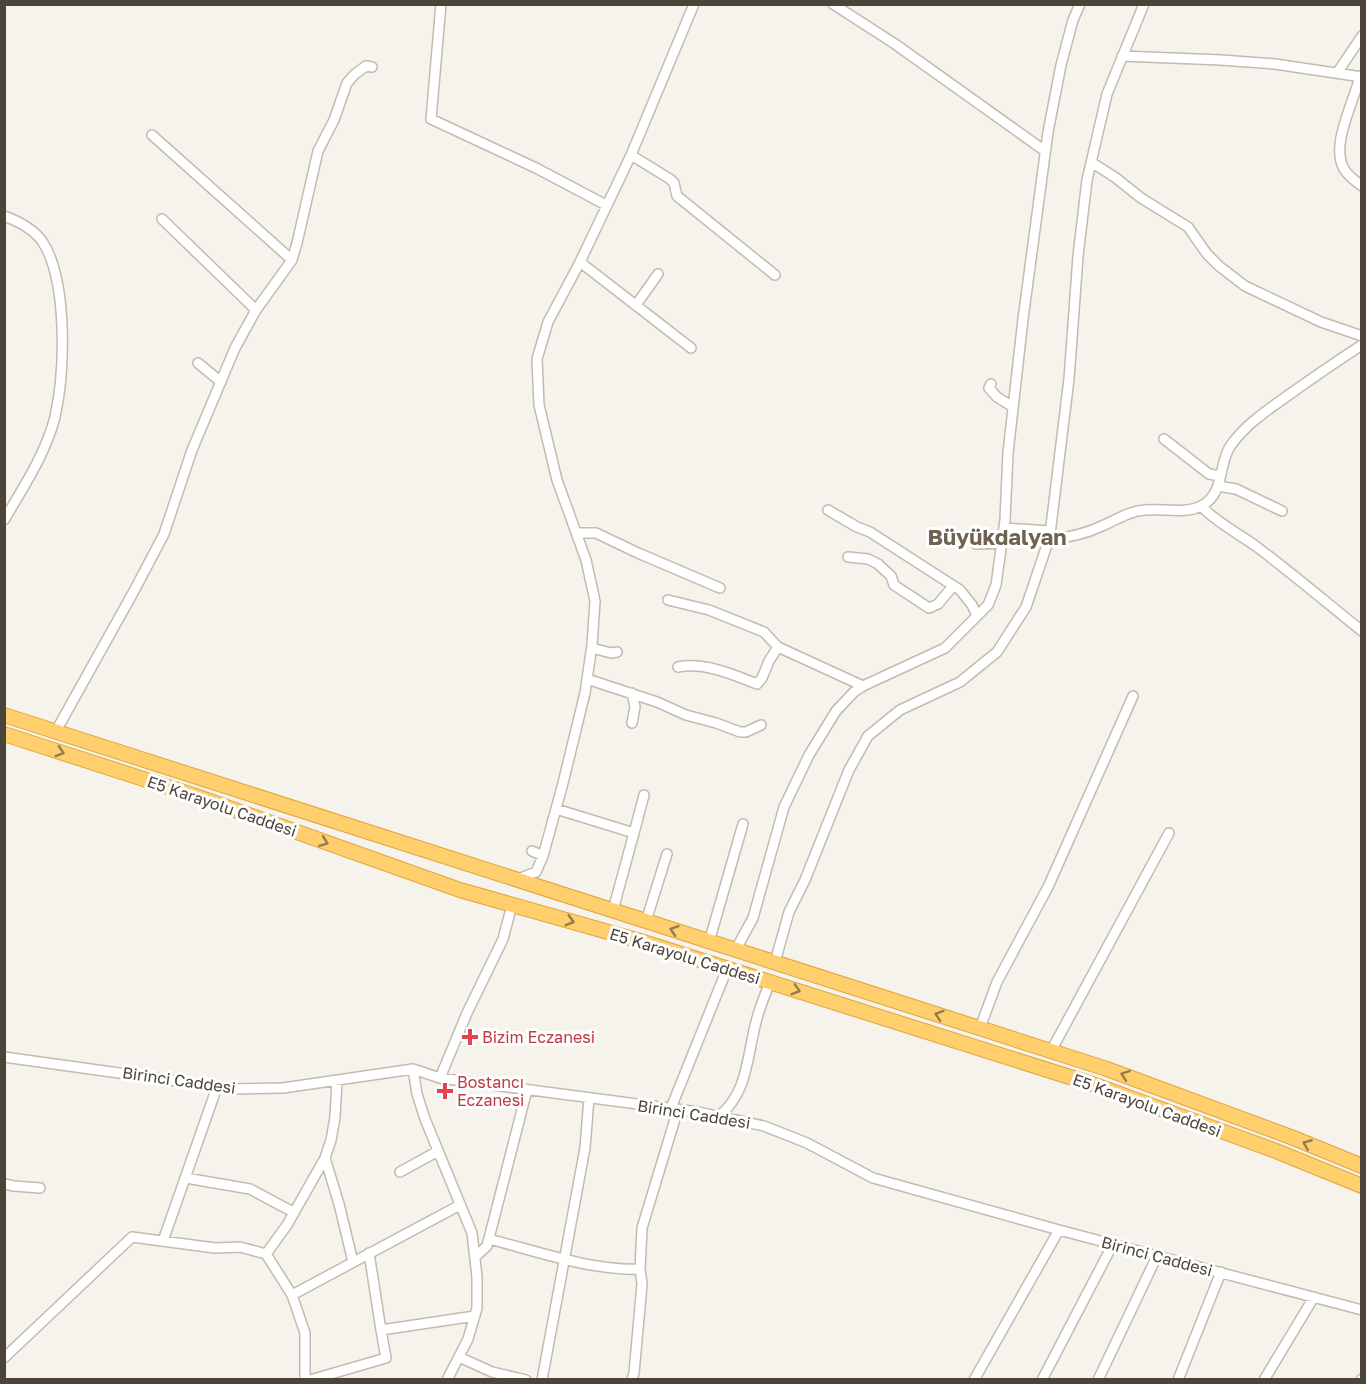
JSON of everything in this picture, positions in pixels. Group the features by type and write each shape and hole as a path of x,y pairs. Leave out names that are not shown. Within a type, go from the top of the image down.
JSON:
{"highway":[{"name":"E5 Karayolu Caddesi","path":"4,715 1107,1069 1291,1137 1362,1166"},
{"name":"E5 Karayolu Caddesi","path":"4,734 193,795 460,890 640,941 1095,1084 1276,1151 1362,1186"},
{"path":"506,903 514,878"},
{"path":"529,910 537,886"}],"street":[{"path":"441,4 431,119 536,168 606,205"},
{"path":"514,878 536,872 543,856 587,679 595,601 586,560 557,480 539,405 537,359 548,322 580,262 630,155 694,4"},
{"path":"833,4 895,44 1045,151"},
{"path":"736,949 753,918 784,807 809,755 837,711 854,692 863,686 945,648 988,605 996,585 1004,528 1013,407 1045,151 1061,65 1073,20 1080,4"},
{"path":"775,962 789,912 805,880 849,770 868,736 900,710 960,682 997,652 1026,608 1050,535 1069,380 1084,202 1091,162 1107,94 1144,4"},
{"path":"1337,73 1362,36"},
{"path":"1122,56 1275,64 1361,77 1339,145 1344,170 1362,186"},
{"path":"56,731 160,542 192,450 235,348 256,310 292,260 318,151 334,120 347,84 366,66 372,67"},
{"path":"152,135 292,260"},
{"path":"630,155 670,178 674,183 676,196 775,275"},
{"path":"1091,162 1188,227 1207,254 1245,286 1321,322 1362,336"},
{"path":"4,216 27,227 46,249 59,290 62,333 60,380 54,418 42,451 4,520"},
{"path":"162,219 256,310"},
{"path":"580,262 691,348"},
{"path":"636,305 658,274"},
{"path":"1004,528 1071,537 1100,528 1127,514 1144,510 1186,510 1201,506 1211,499 1230,446 1252,421 1362,345"},
{"path":"198,363 221,382"},
{"path":"990,384 989,388 997,397 1013,407"},
{"path":"203,396 214,400"},
{"path":"1164,439 1219,481 1281,511"},
{"path":"1201,506 1214,519 1278,563 1362,631"},
{"path":"828,510 870,532 953,586 967,598 976,616"},
{"path":"576,533 596,533 638,554 720,588"},
{"path":"976,544 1002,543"},
{"path":"848,557 868,559 878,564 891,576 894,585 929,608 938,604 953,586"},
{"path":"668,600 709,610 764,632 778,647 863,686"},
{"path":"678,667 690,664 701,666 757,684 778,647"},
{"path":"591,648 611,653 617,652"},
{"path":"587,679 740,732 746,732 761,725"},
{"path":"632,693 635,707 632,723"},
{"path":"980,1028 997,982 1048,887 1133,696"},
{"path":"613,910 644,795"},
{"path":"556,809 634,833"},
{"path":"709,942 743,824"},
{"path":"1052,1051 1168,833"},
{"path":"532,851 543,856"},
{"path":"646,921 667,854"},
{"path":"440,1078 467,1013 502,939 506,903"},
{"path":"632,1380 642,1284 640,1269 642,1228 674,1109 727,969"},
{"path":"719,1116 732,1106 742,1086 756,1020 770,982"},
{"name":"Birinci Caddesi","path":"4,1057 234,1089 283,1088 414,1069 440,1078 719,1116 764,1126 807,1143 873,1178 1362,1310"},
{"path":"414,1069 417,1094 472,1233 475,1257 477,1308 468,1339 447,1380"},
{"path":"266,1254 287,1225 325,1158 335,1117 337,1080"},
{"path":"162,1241 217,1087"},
{"path":"475,1257 483,1252 489,1239 527,1089"},
{"path":"542,1380 585,1148 589,1098"},
{"path":"400,1172 438,1151"},
{"path":"325,1158 353,1262"},
{"path":"186,1178 250,1189 293,1212"},
{"path":"4,1184 40,1188"},
{"path":"292,1295 460,1204"},
{"path":"975,1380 1059,1230"},
{"path":"4,1358 132,1237 215,1248 240,1246 266,1254 292,1295 305,1333 305,1380"},
{"path":"489,1239 621,1270 640,1269"},
{"path":"1042,1380 1113,1244"},
{"path":"310,1380 386,1358 369,1253"},
{"path":"1098,1380 1157,1256"},
{"path":"1178,1380 1221,1272"},
{"path":"1264,1380 1314,1297"},
{"path":"381,1330 475,1316"},
{"path":"459,1357 492,1372 526,1380"}],"place":[{"name":"Bizim Eczanesi","path":"470,1037"},
{"name":"Bostancı Eczanesi","path":"445,1091"}],"district":[{"name":"Büyükdalyan","path":"997,537"}]}
